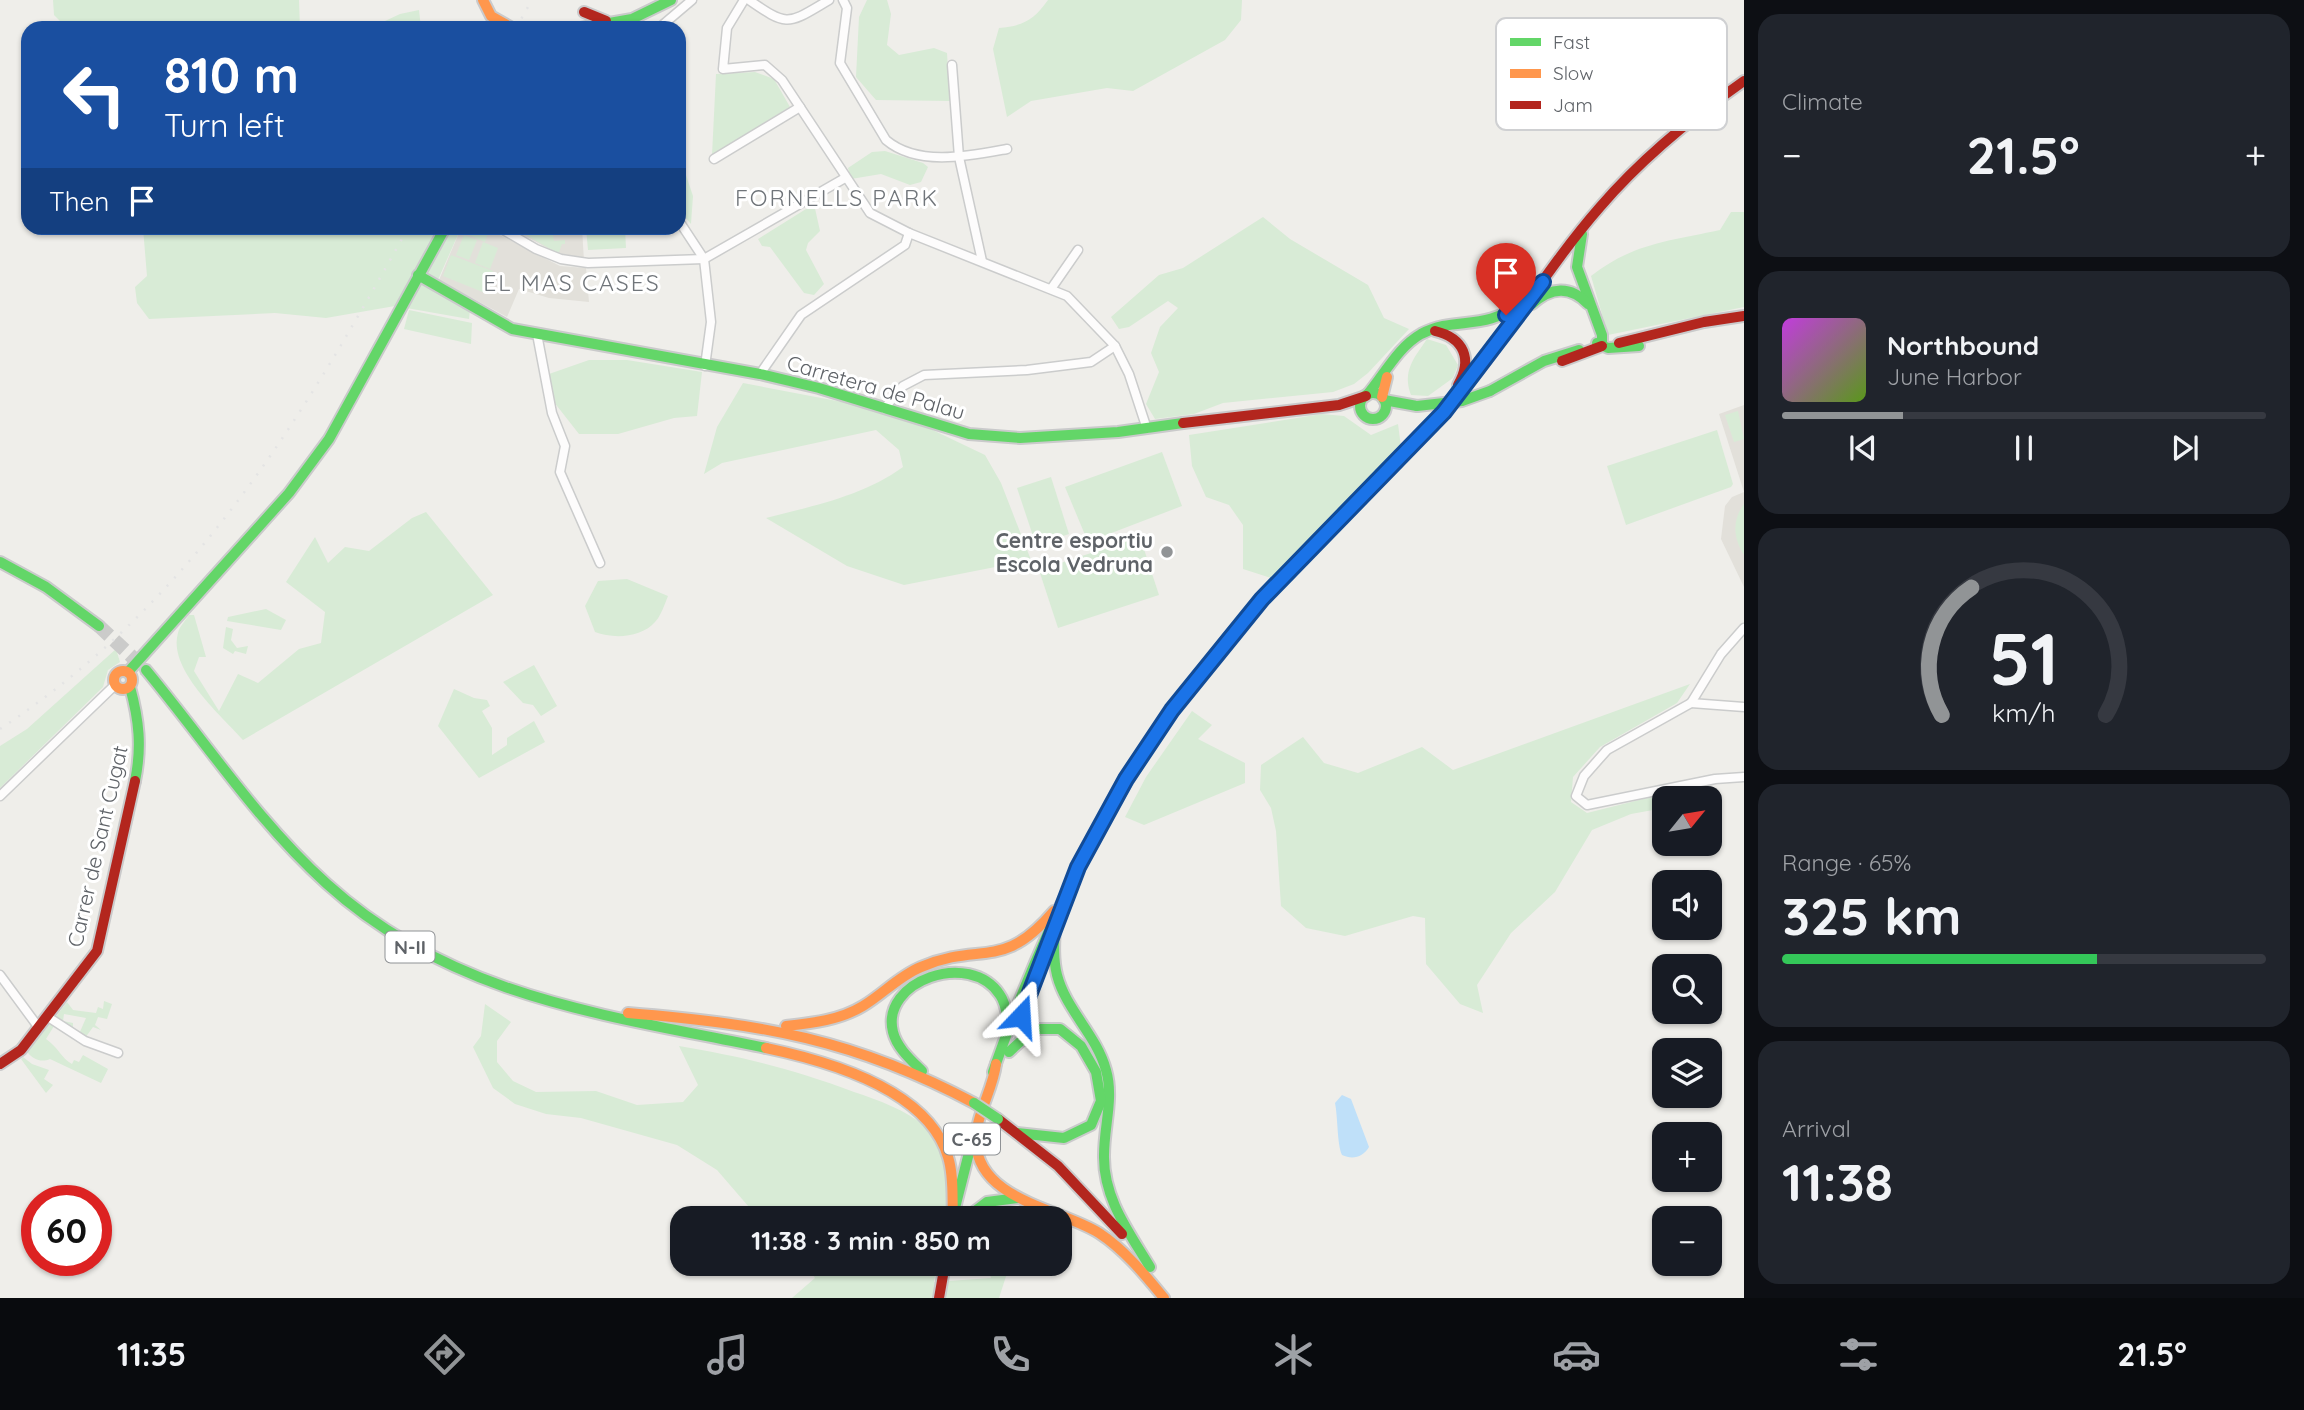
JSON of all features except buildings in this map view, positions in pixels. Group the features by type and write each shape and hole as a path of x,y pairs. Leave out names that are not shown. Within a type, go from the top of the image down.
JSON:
{"main road":[{"path":"482,0 491,16 499,21"},
{"path":"581,0 584,12 582,21"},
{"path":"621,21 671,0"},
{"path":"584,12 596,19 611,21"},
{"name":"C-65","path":"1727,94 1744,81"},
{"name":"C-65","path":"958,1206 996,1064 1054,911 1143,752 1205,666 1270,591 1410,449 1462,392 1586,224 1651,153 1681,130"},
{"path":"1586,224 1576,259 1599,336 1608,348 1639,346"},
{"path":"128,673 132,679 130,687 122,690 115,685 116,674 128,673 289,493 329,439 441,235"},
{"name":"Carretera de Palau","path":"418,275 512,329 760,374 819,388 969,434 1020,438 1147,429 1275,410 1339,405 1366,396"},
{"path":"1402,405 1375,419 1365,416 1360,405 1414,340 1431,330 1497,320 1518,306 1543,282"},
{"path":"1516,319 1541,295 1558,289 1577,294 1592,310"},
{"path":"1599,336 1618,343 1695,324 1744,316"},
{"path":"1563,361 1639,346 1695,324"},
{"path":"1410,449 1419,432 1444,404 1467,369 1466,352 1459,341 1444,332 1431,330"},
{"path":"1366,396 1376,394 1402,405 1417,406 1462,401 1490,391 1553,358 1585,349 1599,336"},
{"path":"1518,376 1597,350 1599,336"},
{"path":"1383,415 1383,399 1389,370"},
{"name":"Carretera de Palau","path":"1339,405 1365,416"},
{"path":"0,562 46,587 99,626"},
{"name":"N-II","path":"146,670 290,847 362,914 395,937 452,969 494,985 575,1007 775,1028 850,1046 930,1079 998,1119 1080,1187 1173,1298"},
{"name":"Carrer de Sant Cugat","path":"0,1064 21,1050 48,1017 88,967 100,940 140,757 139,721 130,687"},
{"name":"C-65","path":"959,1206 1009,1052 1078,867"},
{"path":"775,1028 837,1019 871,1001 905,975 933,962 1012,950 1033,938 1054,911"},
{"path":"1055,927 1052,956 1057,984 1101,1055 1110,1085 1104,1154 1107,1191 1150,1268"},
{"path":"930,1079 901,1049 892,1027 895,1007 909,989 948,972 962,971 984,975 1001,990 1009,1026"},
{"path":"575,1007 610,1017 794,1055 835,1068 888,1091 923,1116 943,1143 954,1178 955,1206"},
{"path":"1009,1052 1028,1033 1042,1028 1062,1030 1085,1048 1097,1072 1100,1088 1098,1111 1080,1135 1056,1141 1017,1133"},
{"path":"996,1064 996,1078 976,1142 989,1176 1000,1187 1063,1213 1100,1233 1135,1263 1164,1298"},
{"path":"982,1206 988,1202 1023,1198"},
{"path":"939,1298 943,1276"}],"street":[{"path":"667,21 692,0"},
{"path":"830,0 790,21 776,19 746,0 727,27 723,69 765,65 782,80 870,213 909,233 1067,296 1115,346 1129,374 1147,429"},
{"path":"843,0 847,8 840,63 886,140 897,149 959,157 1007,149"},
{"path":"952,65 959,157 982,261"},
{"path":"713,159 800,107"},
{"path":"512,235 536,249 574,261 637,263 704,259 845,178"},
{"path":"686,232 704,259 711,322 705,366"},
{"path":"760,374 801,315 905,245 909,233"},
{"path":"1051,289 1078,250"},
{"path":"537,334 552,412 565,446 560,472 600,563"},
{"path":"884,409 903,386 924,375 1027,370 1091,362 1115,346"},
{"path":"1744,628 1740,636 1721,654 1690,703 1618,743 1597,758 1577,789 1578,801 1587,804 1715,779 1744,777"},
{"path":"0,796 115,685"},
{"path":"1690,703 1744,707"},
{"path":"0,975 39,1028"},
{"path":"48,1017 85,1041 118,1053"}],"shaded area":[{"path":"458,235 500,235 560,266 586,268 589,302 549,298 519,289 507,317 439,280"},
{"path":"523,235 582,235 584,261 555,252"},
{"path":"1744,405 1744,492 1719,414"},
{"path":"1744,492 1744,587 1721,539 1725,506 1732,497"}],"green space":[{"path":"53,0 299,0 300,21 60,21 54,15"},
{"path":"867,0 887,0 891,14 887,45 899,55 934,48 947,53 950,101 876,100 856,77 859,17"},
{"path":"1048,0 1242,0 1241,20 1225,40 1133,91 1107,88 1031,101 1007,117 993,49 999,28 1027,21 1038,13"},
{"path":"419,10 420,21 385,21"},
{"path":"755,72 774,79 790,107 712,155 716,74"},
{"path":"885,151 928,167 921,182 910,185 881,174 851,179 848,168 872,152"},
{"path":"686,175 693,196 691,224 686,218"},
{"path":"814,204 820,231 808,243 806,250 824,284 814,295 804,293 770,247 762,246 758,239"},
{"path":"1731,212 1744,212 1744,307 1608,335 1591,276 1622,256 1637,250 1720,230"},
{"path":"1263,217 1290,239 1368,285 1384,318 1409,329 1368,373 1354,384 1333,392 1223,403 1194,414 1155,419 1146,404 1159,372 1151,353 1160,327 1178,308 1168,301 1129,327 1119,329 1111,317 1159,275 1183,268"},
{"path":"144,235 458,235 433,291 470,309 469,319 395,306 326,318 275,313 149,319 137,303 135,287 147,276"},
{"path":"464,235 477,240 469,260 456,255"},
{"path":"469,235 488,235 485,242"},
{"path":"526,235 553,235 554,241 565,240 559,252"},
{"path":"587,235 625,235 626,248 588,250"},
{"path":"483,242 498,248 490,269 475,263"},
{"path":"451,255 493,271 485,293 443,276"},
{"path":"409,310 472,323 471,344 404,329"},
{"path":"1427,339 1446,345 1458,365 1453,378 1428,396 1411,395 1409,372"},
{"path":"589,360 627,360 702,372 697,416 674,418 618,434 579,434 550,397 549,374"},
{"path":"743,383 895,412 985,455 1001,483 1031,560 904,585 847,566 766,518 854,493 903,467 899,450 876,430 722,463 704,474 717,427"},
{"path":"1738,411 1744,439 1734,442 1725,415"},
{"path":"1322,414 1344,416 1371,435 1398,424 1401,447 1271,578 1243,569 1243,525 1229,505 1206,497 1192,466 1189,435"},
{"path":"1717,430 1733,484 1731,487 1626,525 1607,466"},
{"path":"1162,452 1182,506 1088,542 1065,487"},
{"path":"1051,477 1069,534 1036,545 1017,488"},
{"path":"1744,504 1744,555 1735,529 1737,516"},
{"path":"426,512 493,595 243,740 199,692 181,662 177,647 178,633 189,615 194,615 206,657 199,657 194,671 219,711 238,674 258,683 299,649 321,643 325,612 286,582 315,537 328,563 345,547 369,551 412,518"},
{"path":"1140,537 1159,595 1058,628 1039,570"},
{"path":"627,579 668,596 659,616 649,627 635,634 610,636 595,632 585,606 598,581"},
{"path":"266,609 286,620 281,630 227,621 228,617"},
{"path":"226,627 233,629 231,640 237,648 248,646 246,654 235,651 233,654 223,648"},
{"path":"116,649 120,662 108,670 103,687 0,788 0,746 27,729"},
{"path":"534,665 557,706 541,716 533,705 523,703 503,682"},
{"path":"1690,684 1677,703 1600,747 1573,777 1571,802 1587,813 1652,797 1652,810 1631,814 1592,830 1555,892 1511,933 1477,985 1483,1013 1460,1004 1426,964 1425,918 1413,916 1345,936 1306,928 1281,906 1276,831 1271,808 1260,790 1261,765 1303,737 1324,763 1358,773 1422,747 1453,770"},
{"path":"454,689 474,698 487,700 490,706 482,711 492,728 492,755 507,745 507,738 534,721 545,742 479,778 438,726"},
{"path":"1192,711 1212,725 1198,739 1245,763 1245,783 1144,825 1125,817 1146,777"},
{"path":"104,1001 112,1004 107,1019 98,1017 95,1025 101,1030 93,1027 85,1038 79,1034 86,1018 64,1014 63,1021 73,1023 73,1030 54,1019 67,1002 73,1010 96,1013 98,1007 103,1009"},
{"path":"485,1004 511,1022 497,1041 497,1062 513,1081 536,1092 596,1091 637,1105 683,1102 698,1085 679,1046 789,1070 873,1098 910,1115 933,1136 946,1170 947,1206 748,1206 717,1170 677,1145 581,1118 546,1114 515,1104 493,1088 473,1047 481,1036"},
{"path":"50,1024 54,1026 46,1039 68,1062 79,1062 83,1055 108,1069 101,1083 50,1059 37,1060 27,1052"},
{"path":"23,1057 32,1064 49,1070 44,1079 53,1085 46,1093 21,1059"},
{"path":"814,1276 935,1276 934,1282 1006,1276 999,1298 792,1298 815,1278"}],"water":[{"path":"1342,1095 1351,1099 1369,1147 1357,1157 1342,1155 1340,1150 1335,1103"}],"tunnel":[{"path":"99,626 146,670"}],"railway":[{"path":"520,21 532,0"},
{"path":"0,729 68,679 129,625 185,566 235,504 282,439 404,235"}],"traffic: fast":[{"path":"621,21 632,19 671,0"},
{"path":"1582,234 1577,267 1602,335 1602,346"},
{"path":"128,672 289,493 329,439 441,235"},
{"path":"418,275 512,329 760,374 819,388 969,434 1020,438 1118,432 1183,423"},
{"path":"1532,304 1546,294 1560,290 1574,294 1588,304"},
{"path":"1367,395 1398,354 1421,334 1446,325 1495,317 1523,302"},
{"path":"1597,343 1608,348 1639,346"},
{"path":"1490,391 1544,361 1579,350"},
{"path":"993,1072 1017,1008 1071,883 1103,822 1175,707 1261,600 1433,424 1486,360"},
{"path":"1417,406 1462,401 1490,391"},
{"path":"1373,393 1382,397 1386,406 1382,415 1373,419 1364,415 1360,406 1364,397 1373,393"},
{"path":"1384,400 1417,406"},
{"path":"0,562 46,587 99,626"},
{"path":"146,670 233,780 302,860 327,884 376,922 426,953 479,977 590,1012 766,1048"},
{"path":"130,687 138,734 135,781"},
{"path":"1055,927 1055,963 1061,988 1095,1045 1106,1070 1109,1102 1104,1155 1108,1186 1126,1228 1150,1267"},
{"path":"922,1071 895,1038 893,1014 900,998 913,986 930,977 950,973 969,974 986,981 1002,998 1009,1026"},
{"path":"1009,1052 1034,1029 1060,1029 1081,1046 1096,1072 1101,1101 1091,1125 1064,1138 1017,1133"},
{"path":"974,1103 998,1119"},
{"path":"956,1204 974,1133"},
{"path":"982,1206 987,1202 1018,1198"}],"traffic: slow":[{"path":"483,0 491,16 500,21"},
{"path":"1382,397 1387,377"},
{"path":"119,671 127,671 132,680 130,687 119,689 114,684 114,676 119,671"},
{"path":"786,1026 845,1015 921,967 960,956 1005,949 1036,930 1054,911"},
{"path":"628,1013 765,1029 806,1038 888,1063 974,1103"},
{"path":"766,1048 846,1070 898,1096 920,1113 937,1133 948,1157 953,1206"},
{"path":"996,1064 976,1132 980,1162 991,1177 1006,1190 1099,1233 1126,1255 1164,1298"}],"traffic: jam":[{"path":"584,12 606,21"},
{"path":"1727,93 1744,81"},
{"path":"1486,360 1585,225 1616,189 1680,130"},
{"path":"1619,343 1704,322 1744,316"},
{"path":"1435,331 1453,339 1463,351 1465,367 1458,385"},
{"path":"1562,361 1602,346"},
{"path":"1183,423 1339,405 1366,396"},
{"path":"0,1064 21,1050 97,951 135,781"},
{"path":"998,1119 1058,1166 1122,1234"},
{"path":"939,1298 943,1276"}],"place":[{"name":"Centre esportiu Escola Vedruna","path":"1167,552"}],"district":[{"name":"FORNELLS PARK","path":"837,197"},
{"name":"EL MAS CASES","path":"572,282"}],"route":[{"path":"1021,1016 1078,867 1126,779 1172,710 1262,599 1444,412 1482,367 1543,282 1506,315"}]}
